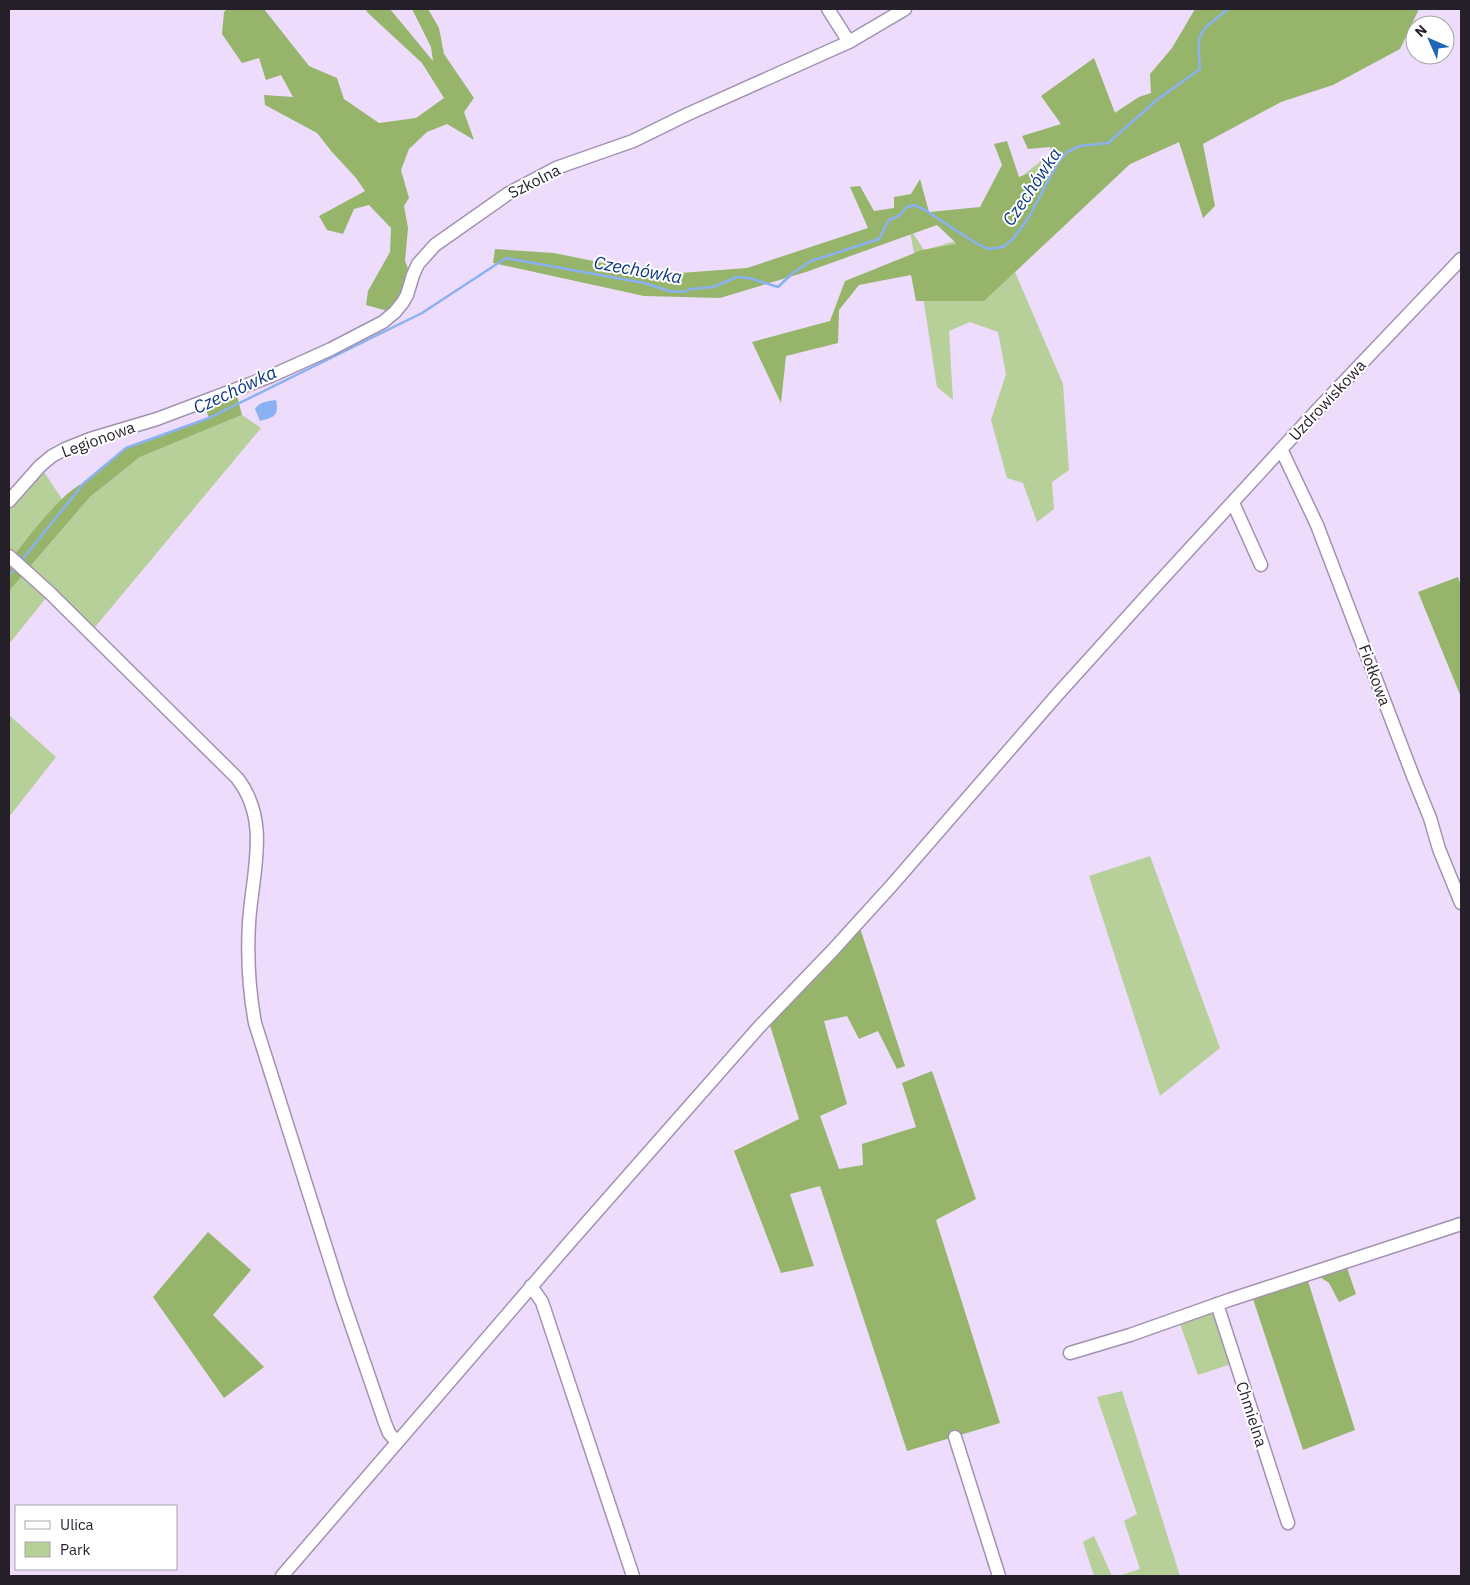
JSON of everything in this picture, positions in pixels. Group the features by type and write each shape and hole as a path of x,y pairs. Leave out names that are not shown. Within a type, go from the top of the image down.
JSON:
{"street":[{"path":"828,9 849,42"},
{"name":"Szkolna","path":"203,401 270,376 331,349 383,322 404,302 418,264 435,245 509,193 556,168 633,140 849,42 905,9"},
{"name":"Uzdrowiskowa","path":"282,1576 531,1286 760,1026 866,914 1057,695 1281,449 1461,259"},
{"name":"Legionowa","path":"9,501 40,466 52,456 65,449 90,439 157,419 203,401"},
{"name":"Fiołkowa","path":"1281,449 1317,524 1461,903"},
{"path":"1232,503 1261,565"},
{"path":"9,556 50,593 237,778 251,799 256,825 257,862 249,922 248,954 251,1000 255,1023 342,1298 385,1423 389,1433 397,1442"},
{"path":"1070,1353 1461,1224"},
{"path":"531,1286 542,1302 633,1576"},
{"name":"Chmielna","path":"1217,1304 1288,1523"},
{"path":"955,1436 999,1576"}],"green space":[{"path":"227,9 264,9 309,66 337,78 344,99 379,123 416,118 444,98 422,63 365,9 390,9 433,61 431,47 412,9 428,9 439,28 444,54 474,98 464,112 474,140 447,124 427,132 409,149 401,170 409,198 404,206 408,228 405,261 409,271 408,283 391,312 366,305 368,291 390,252 391,228 369,205 354,209 343,234 327,230 319,216 365,191 317,133 265,105 264,95 293,97 281,75 266,80 259,58 242,63 222,34 224,12"},
{"path":"1195,9 1419,9 1416,15 1405,15 1405,38 1400,49 1333,85 1281,102 1203,144 1215,206 1203,218 1179,142 1130,164 984,301 916,301 911,275 859,285 839,310 838,343 786,356 781,403 752,342 830,321 845,281 922,250 957,244 937,225 806,272 720,298 644,296 493,263 495,249 554,253 638,270 680,273 747,268 868,228 850,187 860,186 874,211 894,208 894,197 911,194 920,179 929,212 980,207 1002,165 994,144 1007,141 1019,177 1056,164 1050,147 1028,149 1022,136 1061,124 1041,96 1094,58 1115,113 1139,97 1151,93 1150,74 1172,48"},
{"path":"1139,97 1179,142 1130,164 1015,272 1063,384 1069,470 1052,482 1054,509 1037,522 1023,483 1007,478 991,420 1006,374 998,332 970,322 949,331 953,400 937,387 925,309 909,227 924,250 998,229 983,207 1041,161"},
{"path":"236,392 242,415 140,457 90,497 9,591 9,561 45,517 66,495 84,483 126,448 209,418 204,404"},
{"path":"242,415 261,428 90,633 50,593 9,644 9,591 90,497 140,457"},
{"path":"42,469 62,499 9,560 9,506"},
{"path":"1458,577 1461,586 1461,697 1418,592"},
{"path":"9,715 56,757 9,817"},
{"path":"1150,856 1220,1048 1160,1096 1089,876"},
{"path":"860,928 905,1066 897,1069 878,1031 859,1039 847,1016 824,1021 847,1104 820,1116 839,1169 863,1165 862,1144 916,1127 902,1083 932,1071 976,1199 936,1220 1000,1423 907,1451 820,1186 790,1194 814,1266 781,1273 734,1151 799,1119 769,1022"},
{"path":"208,1232 251,1270 213,1315 264,1367 224,1398 153,1297"},
{"path":"1346,1265 1356,1294 1339,1302 1329,1283 1317,1275"},
{"path":"1307,1278 1355,1430 1303,1450 1252,1296"},
{"path":"1213,1309 1231,1364 1198,1375 1179,1321"},
{"path":"1122,1391 1180,1576 1118,1576 1140,1569 1124,1521 1137,1514 1097,1397"},
{"path":"1094,1536 1112,1576 1094,1576 1083,1542"}],"water":[{"path":"276,400 277,409 275,415 260,421 255,409 264,402"}],"waterway":[{"name":"Czechówka","path":"21,561 84,483 126,448 209,418 422,313 506,258 644,283 669,291 684,292 690,289 713,287 737,277 749,278 778,287 793,273 811,261 879,239 889,220 900,215 907,207 914,205 988,249 1003,247 1013,239 1029,217 1057,164 1067,152 1080,146 1108,143 1158,99 1200,69 1199,39 1205,28 1228,9"},
{"name":"Czechówka","path":"9,575 16,567"}]}
